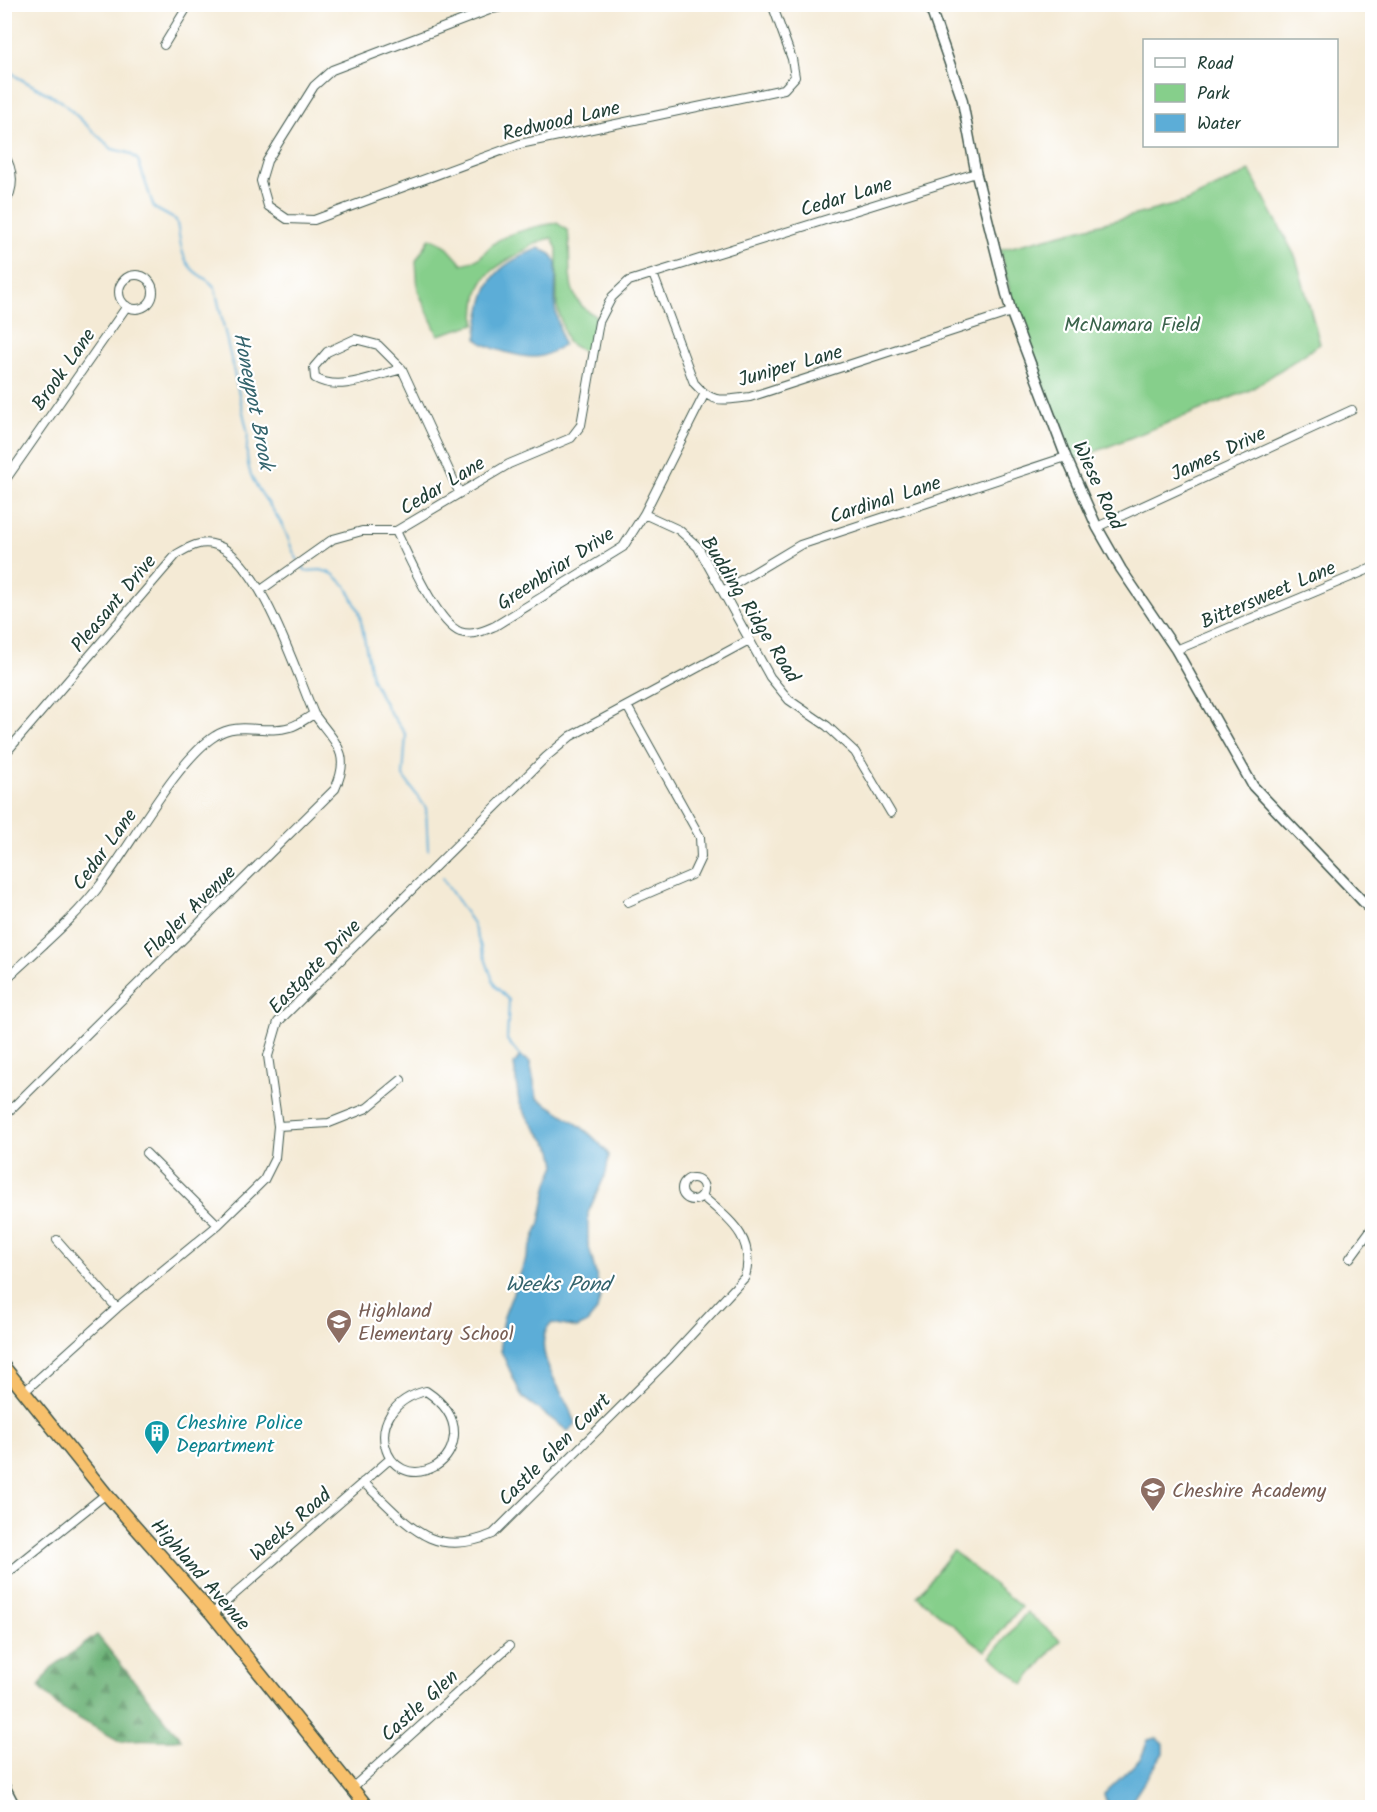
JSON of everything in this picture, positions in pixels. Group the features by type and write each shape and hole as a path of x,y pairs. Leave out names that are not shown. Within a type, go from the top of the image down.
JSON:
{"highway":[{"name":"Highland Avenue","path":"4,1367 106,1494 212,1614 368,1808"}],"street":[{"path":"164,45 189,4"},
{"path":"491,7 515,4"},
{"name":"Redwood Lane","path":"491,7 332,70 314,86 267,161 261,181 268,206 287,219 314,220 520,144 784,89 795,76 792,59 772,4"},
{"name":"Wiese Road","path":"929,4 962,99 976,173 1011,312 1066,457 1097,526 1121,569 1176,650 1253,786 1372,911"},
{"path":"4,155 12,166 11,195 4,204"},
{"name":"Cedar Lane","path":"261,590 291,571 333,539 362,531 396,531 509,464 571,438 581,425 599,322 612,297 630,281 976,173"},
{"path":"653,274 694,383 704,395"},
{"path":"128,277 144,277 152,285 151,300 143,307 127,306 121,297 121,286 128,277"},
{"name":"Brook Lane","path":"4,482 127,306"},
{"name":"Juniper Lane","path":"704,395 718,401 750,397 1011,312"},
{"path":"402,369 345,384 326,384 315,378 314,366 327,352 355,339 378,345 402,369 459,492"},
{"name":"Greenbriar Drive","path":"396,531 443,620 459,631 474,634 495,626 623,547 644,514 704,395"},
{"name":"James Drive","path":"1097,526 1352,410"},
{"name":"Cardinal Lane","path":"723,591 800,545 1066,457"},
{"name":"Budding Ridge Road","path":"644,514 679,530 698,547 770,677 789,700 826,726 855,752 891,813"},
{"name":"Pleasant Drive","path":"4,755 177,554 194,544 215,544 236,557 261,590"},
{"name":"Bittersweet Lane","path":"1176,650 1372,568"},
{"path":"261,590 314,714"},
{"name":"Eastgate Drive","path":"25,1391 117,1308 218,1225 264,1180 275,1158 278,1126 268,1056 278,1022 546,757 571,736 749,640"},
{"path":"627,706 700,837 701,858 693,874 628,902"},
{"name":"Cedar Lane","path":"4,981 90,897 183,767 214,736 232,727 263,729 290,727 314,714"},
{"name":"Flagler Avenue","path":"4,1116 335,789 344,769 340,749 314,714"},
{"path":"278,1126 328,1123 348,1116 367,1108 401,1080"},
{"path":"146,1153 218,1225"},
{"name":"Castle Glen Court","path":"363,1482 418,1532 441,1542 472,1543 494,1534 668,1360 745,1277 749,1263 745,1242 734,1224 702,1196"},
{"path":"1350,1258 1372,1228"},
{"path":"57,1240 117,1308"},
{"path":"426,1391 442,1404 453,1423 454,1435 451,1451 442,1463 429,1470 415,1472 401,1468 390,1459 384,1446 387,1419 396,1405 409,1395 426,1391"},
{"name":"Weeks Road","path":"212,1614 390,1459"},
{"path":"4,1576 106,1494"},
{"name":"Castle Glen","path":"352,1788 509,1646"},
{"path":"4,1785 16,1808"}],"green space":[{"name":"McNamara Field","path":"1250,171 1296,258 1320,344 1250,390 1072,461 1014,308 1000,250 1185,202"},
{"path":"557,223 568,231 570,279 577,300 596,316 589,355 567,342 557,306 557,249 552,238 535,244 489,274 483,281 477,298 475,324 438,335 418,291 416,261 430,238 445,245 462,264 478,259 493,244 506,236"},
{"path":"953,1551 1021,1607 985,1651 917,1596"},
{"path":"1027,1612 1060,1640 1024,1684 991,1656"},
{"path":"97,1635 181,1739 121,1742 60,1708 39,1687 51,1668"}],"water":[{"path":"539,248 551,254 556,263 555,308 563,345 547,354 535,357 508,353 482,343 477,339 477,331 484,299 493,278 510,263"},
{"name":"Weeks Pond","path":"520,1056 530,1062 537,1098 585,1130 609,1155 606,1173 588,1213 588,1243 601,1294 597,1311 586,1324 577,1328 552,1323 545,1334 543,1346 551,1374 576,1424 568,1431 522,1397 501,1351 500,1336 503,1319 540,1222 548,1183 556,1165 553,1150 529,1120 519,1102 514,1064"},
{"path":"1156,1738 1163,1744 1163,1753 1130,1804 1126,1807 1108,1807 1104,1794 1141,1758 1148,1740"}],"waterway":[{"name":"Honeypot Brook","path":"4,66 17,77 61,101 112,149 129,153 138,160 154,208 176,220 188,265 215,288 248,434 248,466 257,487 278,518 298,560"},
{"name":"Honeypot Brook","path":"301,565 306,571 321,570 333,574 346,586 359,611 372,679 387,708 406,735 403,776 426,808 428,850"},
{"name":"Honeypot Brook","path":"442,878 472,922 495,986 509,1000 507,1040 520,1056"}],"place":[{"name":"Highland Elementary School","path":"339,1345"},
{"name":"Cheshire Police Department","path":"157,1456"},
{"name":"Cheshire Academy","path":"1153,1513"}]}
